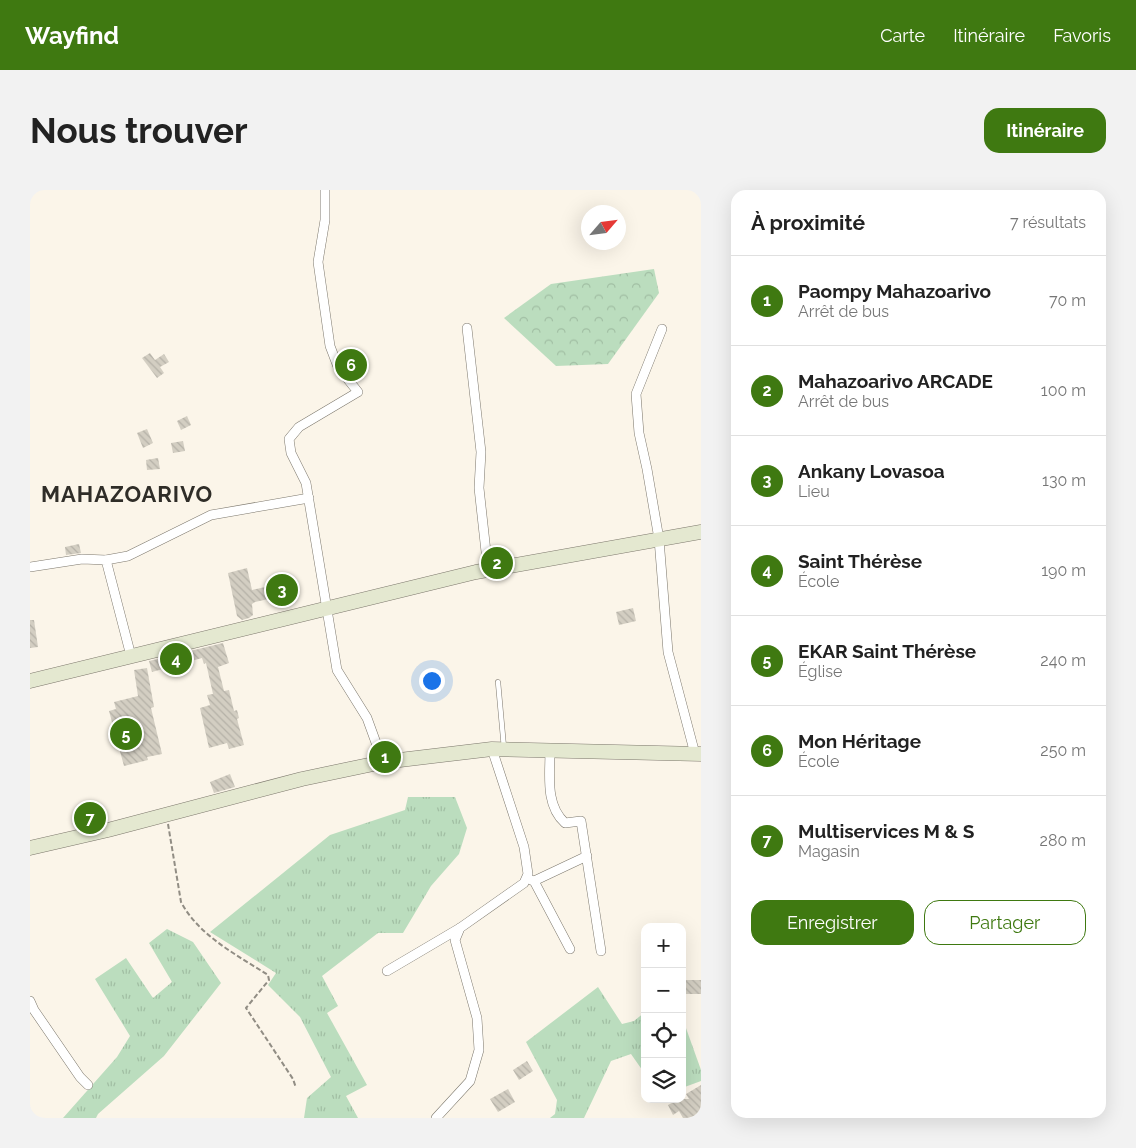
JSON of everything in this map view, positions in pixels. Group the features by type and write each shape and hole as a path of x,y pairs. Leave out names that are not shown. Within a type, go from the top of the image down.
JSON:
{"main road":[{"path":"30,681 488,570 701,532"},
{"path":"30,848 302,779 383,762 498,749 698,754"}],"street":[{"path":"325,190 324,220 318,262 330,346 338,367 358,392 299,426 289,439 291,453 306,483 337,670 367,718 383,762"},
{"path":"467,328 481,452 479,488 488,570"},
{"path":"662,330 636,394 639,433 659,539 668,652 698,754"},
{"path":"30,567 82,559 106,560 128,556 211,515 309,498"},
{"path":"106,560 130,656"},
{"path":"498,749 524,847 528,874 562,931 570,949"},
{"path":"550,750 550,796 558,816 566,823 581,821 601,951"},
{"path":"388,971 460,928 530,879 587,856"},
{"path":"436,1118 470,1081 479,1050 476,1018 454,940 460,928"},
{"path":"31,1005 80,1078 88,1085"}],"lane":[{"path":"498,682 498,749"}],"path":[{"path":"166,814 181,902 187,914 215,941 268,975 269,980 246,1008 293,1079 296,1088"}],"green space":[{"path":"654,269 659,293 608,364 556,366 504,318 551,284"},
{"path":"408,797 455,797 467,828 459,854 431,886 403,933 378,933 322,976 338,1006 327,1013 367,1085 346,1096 358,1118 304,1118 307,1098 331,1077 300,1017 268,985 276,973 210,932 330,835 405,810"},
{"path":"167,929 193,942 221,983 164,1056 98,1114 96,1118 63,1118 117,1057 130,1036 95,979 126,958 153,998 172,982 149,943"},
{"path":"598,987 622,1024 634,1021 641,1015 641,1068 631,1054 611,1061 584,1118 550,1118 555,1114 557,1100 526,1042"},
{"path":"686,1028 701,1070 701,1081 686,1087"}],"building":[{"path":"150,353 155,360 164,354 169,362 160,367 164,373 157,378 142,358"},
{"path":"187,416 191,425 181,430 177,421"},
{"path":"147,429 153,443 143,448 137,433"},
{"path":"183,441 185,451 173,453 171,443"},
{"path":"158,458 160,469 147,470 146,460"},
{"path":"79,544 81,553 66,555 65,547"},
{"path":"247,568 252,590 297,580 300,592 255,602 252,604 253,615 242,620 237,616 228,573"},
{"path":"633,608 636,621 619,625 616,612"},
{"path":"30,620 34,620 38,647 30,648"},
{"path":"223,643 229,663 218,667 224,691 229,690 234,711 237,710 239,718 237,719 244,745 229,749 227,743 209,748 200,708 210,705 207,695 213,694 206,663 204,664 202,658 152,672 149,661"},
{"path":"147,668 154,707 151,708 162,754 147,757 148,760 124,766 109,711 116,709 114,702 138,696 134,670"},
{"path":"230,774 235,787 214,793 210,782"},
{"path":"686,980 701,980 701,994 686,994"},
{"path":"527,1061 533,1071 519,1080 513,1070"},
{"path":"701,1085 701,1118 683,1118 679,1111 673,1115 668,1105 672,1103 686,1103 686,1099 689,1099 686,1094"},
{"path":"508,1089 515,1102 498,1112 490,1099"}],"place":[{"name":"Mon Héritage","path":"351,365"},
{"name":"Mahazoarivo ARCADE","path":"497,563"},
{"name":"Ankany Lovasoa","path":"282,590"},
{"name":"Saint Thérèse","path":"176,659"},
{"name":"EKAR Saint Thérèse","path":"126,734"},
{"name":"Paompy Mahazoarivo","path":"385,757"},
{"name":"Multiservices M & S","path":"90,818"}],"district":[{"name":"MAHAZOARIVO","path":"127,494"}]}
